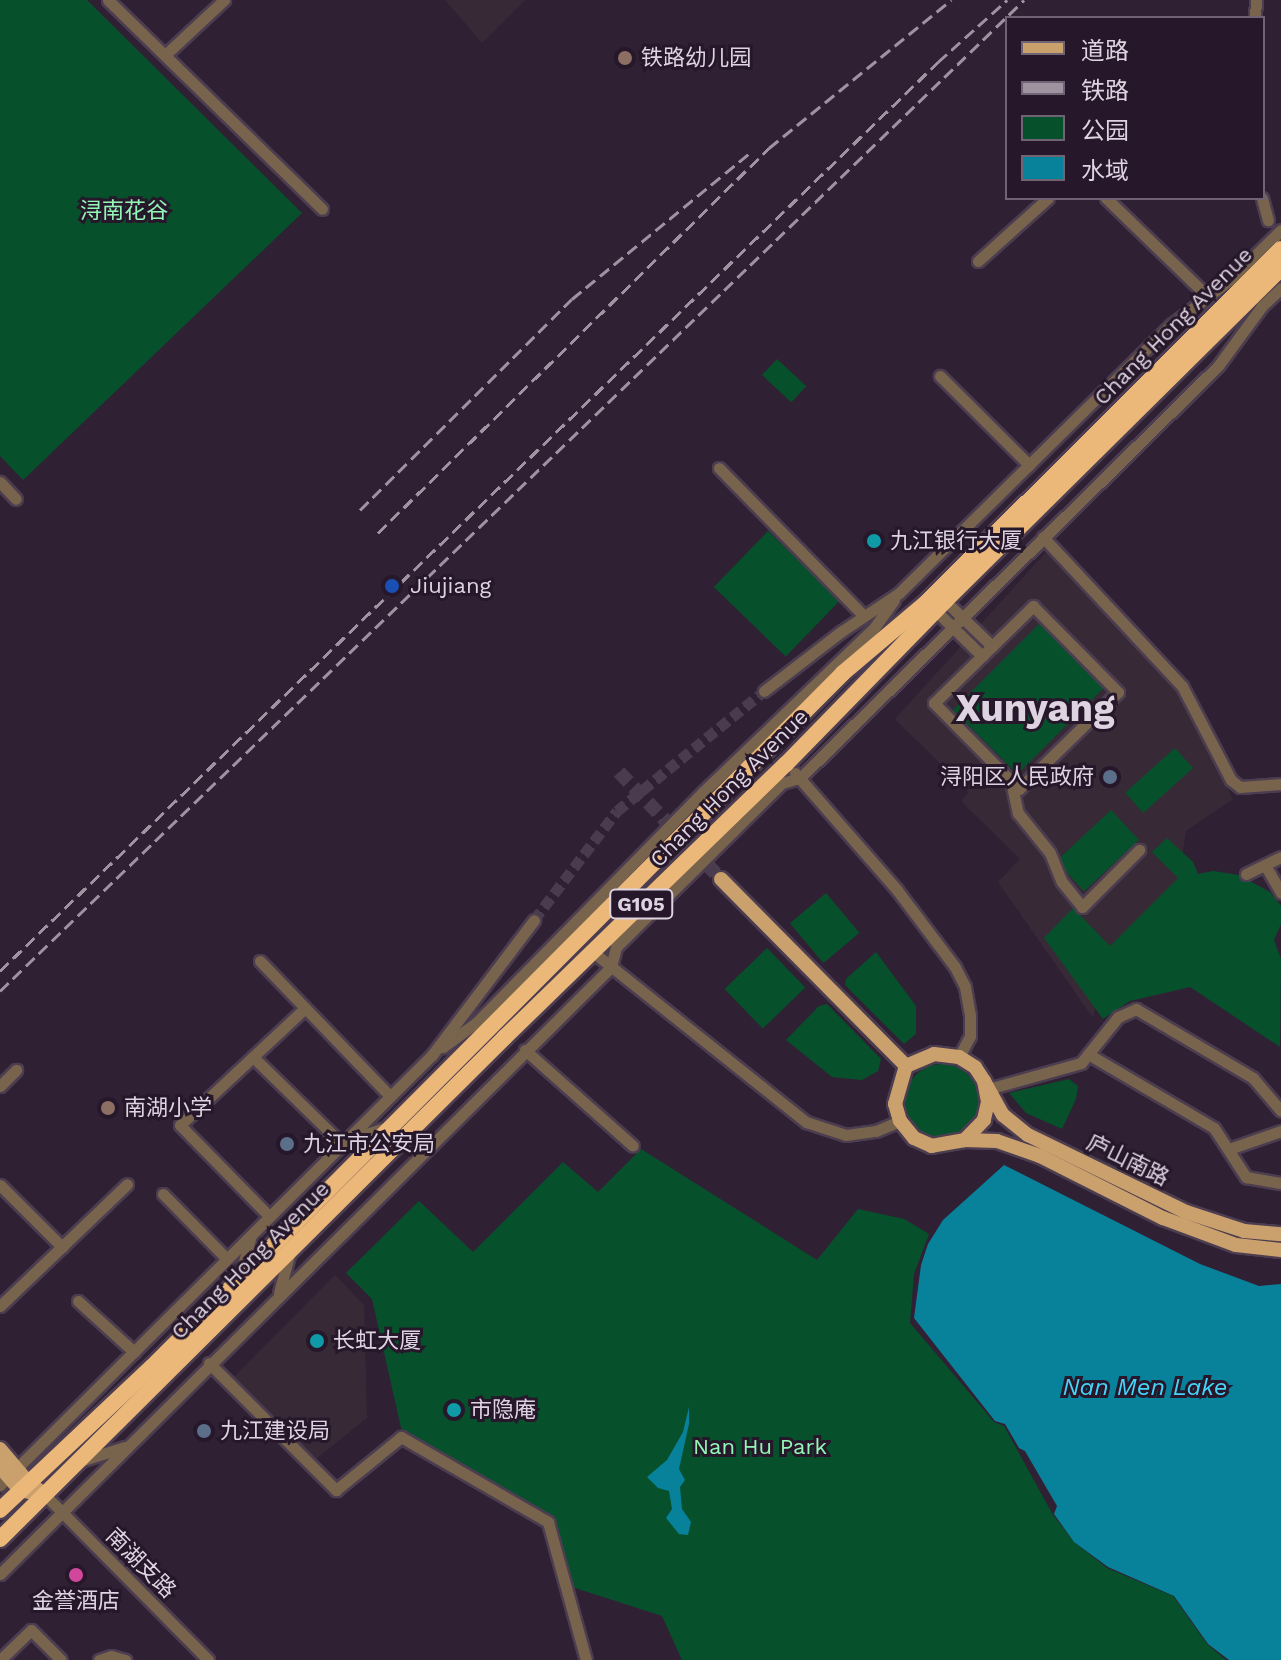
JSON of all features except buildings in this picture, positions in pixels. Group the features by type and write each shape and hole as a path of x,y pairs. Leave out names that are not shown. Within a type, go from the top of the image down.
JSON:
{"highway":[{"name":"Chang Hong Avenue","path":"0,1539 786,764 936,601 1281,249"},
{"name":"Chang Hong Avenue","path":"0,1510 152,1367 843,673 936,601 1281,268"}],"main road":[{"path":"721,879 906,1066"},
{"path":"934,1054 959,1057 975,1067 986,1085 988,1102 984,1120 965,1140 932,1146 914,1138 900,1121 895,1104 898,1085 906,1066 934,1054"},
{"name":"庐山南路","path":"986,1085 1003,1115 1028,1135 1186,1212 1244,1231 1281,1234"},
{"name":"庐山南路","path":"965,1140 997,1141 1040,1156 1163,1218 1236,1245 1281,1250"},
{"path":"0,1449 6,1474 45,1495"}],"street":[{"path":"108,0 322,209"},
{"path":"165,55 224,0"},
{"path":"978,261 1046,200"},
{"path":"1108,200 1208,297"},
{"path":"1263,200 1268,220"},
{"path":"843,673 899,593 1171,325 1231,279 1281,230"},
{"path":"0,1574 611,967 616,947 782,783 800,778 1218,366 1262,306 1281,288"},
{"path":"940,376 1029,465"},
{"path":"719,468 864,616"},
{"path":"0,482 16,499"},
{"path":"1043,537 1182,686 1231,780 1240,787 1281,784"},
{"path":"764,691 899,593"},
{"path":"936,601 962,617 992,646"},
{"path":"936,601 952,627 982,656"},
{"path":"1033,606 1118,692 1019,789 934,703 992,646 1033,606"},
{"path":"6,1474 134,1352 432,1055 477,1022 703,792 872,630"},
{"path":"786,764 897,890 955,967 965,987 970,1015 970,1036 959,1057"},
{"path":"1011,781 1018,813 1050,853 1062,882 1082,907 1139,850"},
{"path":"1246,874 1281,857"},
{"path":"1265,865 1281,893"},
{"path":"432,1055 534,920"},
{"path":"593,952 806,1122 846,1135 876,1131 900,1121"},
{"path":"260,961 390,1096"},
{"path":"269,1216 180,1125 305,1008"},
{"path":"986,1085 1081,1063 1118,1017 1136,1009 1253,1078 1281,1111"},
{"path":"525,1050 633,1146"},
{"path":"1088,1054 1214,1128 1246,1177 1281,1183"},
{"path":"253,1057 344,1142"},
{"path":"0,1086 16,1070"},
{"path":"344,1142 389,1127"},
{"path":"1229,1149 1281,1131"},
{"path":"0,1306 127,1184"},
{"path":"1,1187 62,1247"},
{"path":"163,1194 227,1259"},
{"path":"240,1277 251,1235"},
{"path":"279,1294 291,1250"},
{"path":"78,1301 134,1352"},
{"path":"209,1363 336,1490 401,1437 548,1522 586,1660"},
{"path":"80,1461 128,1446"},
{"name":"南湖支路","path":"45,1495 208,1660"},
{"path":"0,1660 31,1630 61,1660"},
{"path":"99,1660 111,1656 125,1660"}],"shaded area":[{"path":"445,0 525,0 482,43"},
{"name":"浔阳区人民政府","path":"1046,552 1180,695 1233,799 1186,831 1179,878 1110,946 1093,1018 998,882 1020,859 961,801 969,792 895,719"},
{"name":"长虹大厦","path":"335,1275 364,1305 367,1418 316,1459 234,1377"}],"green space":[{"name":"浔南花谷","path":"0,0 87,0 302,213 23,480 0,456"},
{"path":"777,359 806,386 791,402 762,375"},
{"path":"768,531 840,600 786,657 714,587"},
{"path":"1040,623 1104,687 1017,774 953,710"},
{"path":"1175,748 1193,768 1143,813 1125,793"},
{"path":"1111,810 1139,840 1084,891 1056,861"},
{"path":"1167,838 1193,862 1198,874 1213,871 1239,875 1270,892 1281,906 1281,924 1274,940 1281,959 1280,1047 1190,987 1130,1001 1103,1019 1044,938 1073,908 1110,946 1178,878 1152,852"},
{"path":"826,893 859,933 823,963 790,923"},
{"path":"767,948 805,988 763,1029 725,989"},
{"path":"876,952 916,1006 916,1034 904,1044 845,985 846,979"},
{"path":"827,1004 881,1059 878,1071 862,1080 832,1077 786,1040 819,1006"},
{"path":"949,1064 969,1074 977,1087 977,1115 969,1128 956,1136 935,1138 915,1128 907,1115 905,1094 915,1074 928,1066"},
{"path":"1069,1079 1078,1086 1076,1099 1062,1129 1026,1113 1009,1093"},
{"name":"Nan Hu Park","path":"641,1149 817,1260 858,1209 904,1219 929,1234 914,1274 910,1323 994,1422 1004,1426 1053,1515 1074,1542 1107,1568 1173,1596 1207,1644 1226,1660 682,1660 662,1616 572,1587 552,1517 402,1432 372,1299 346,1273 419,1201 473,1252 563,1162 598,1192"}],"water":[{"name":"Nan Men Lake","path":"1004,1165 1200,1264 1259,1286 1281,1284 1281,1660 1229,1660 1208,1644 1174,1596 1108,1567 1074,1542 1054,1514 1057,1506 1025,1451 1019,1448 1005,1424 995,1421 914,1318 921,1265 928,1244 943,1220"},
{"path":"689,1407 689,1424 679,1469 685,1480 680,1487 682,1509 691,1522 688,1535 679,1534 666,1518 672,1509 669,1491 658,1488 647,1477 667,1460 683,1432"}],"tunnel":[{"path":"534,920 617,811 764,691"},
{"path":"619,772 721,879"}],"railway":[{"path":"378,533 769,148 951,0"},
{"path":"0,971 938,62 1007,0"},
{"path":"1007,16 1024,0"},
{"path":"0,991 1005,18"},
{"path":"360,510 572,299 752,151"}],"place":[{"name":"铁路幼儿园","path":"625,58"},
{"name":"九江银行大厦","path":"874,541"},
{"name":"Jiujiang","path":"392,586"},
{"name":"浔阳区人民政府","path":"1110,777"},
{"name":"南湖小学","path":"108,1108"},
{"name":"九江市公安局","path":"287,1144"},
{"name":"长虹大厦","path":"317,1341"},
{"name":"市隐庵","path":"454,1410"},
{"name":"九江建设局","path":"204,1431"},
{"name":"金誉酒店","path":"76,1575"}],"district":[{"name":"Xunyang","path":"1035,709"}]}
